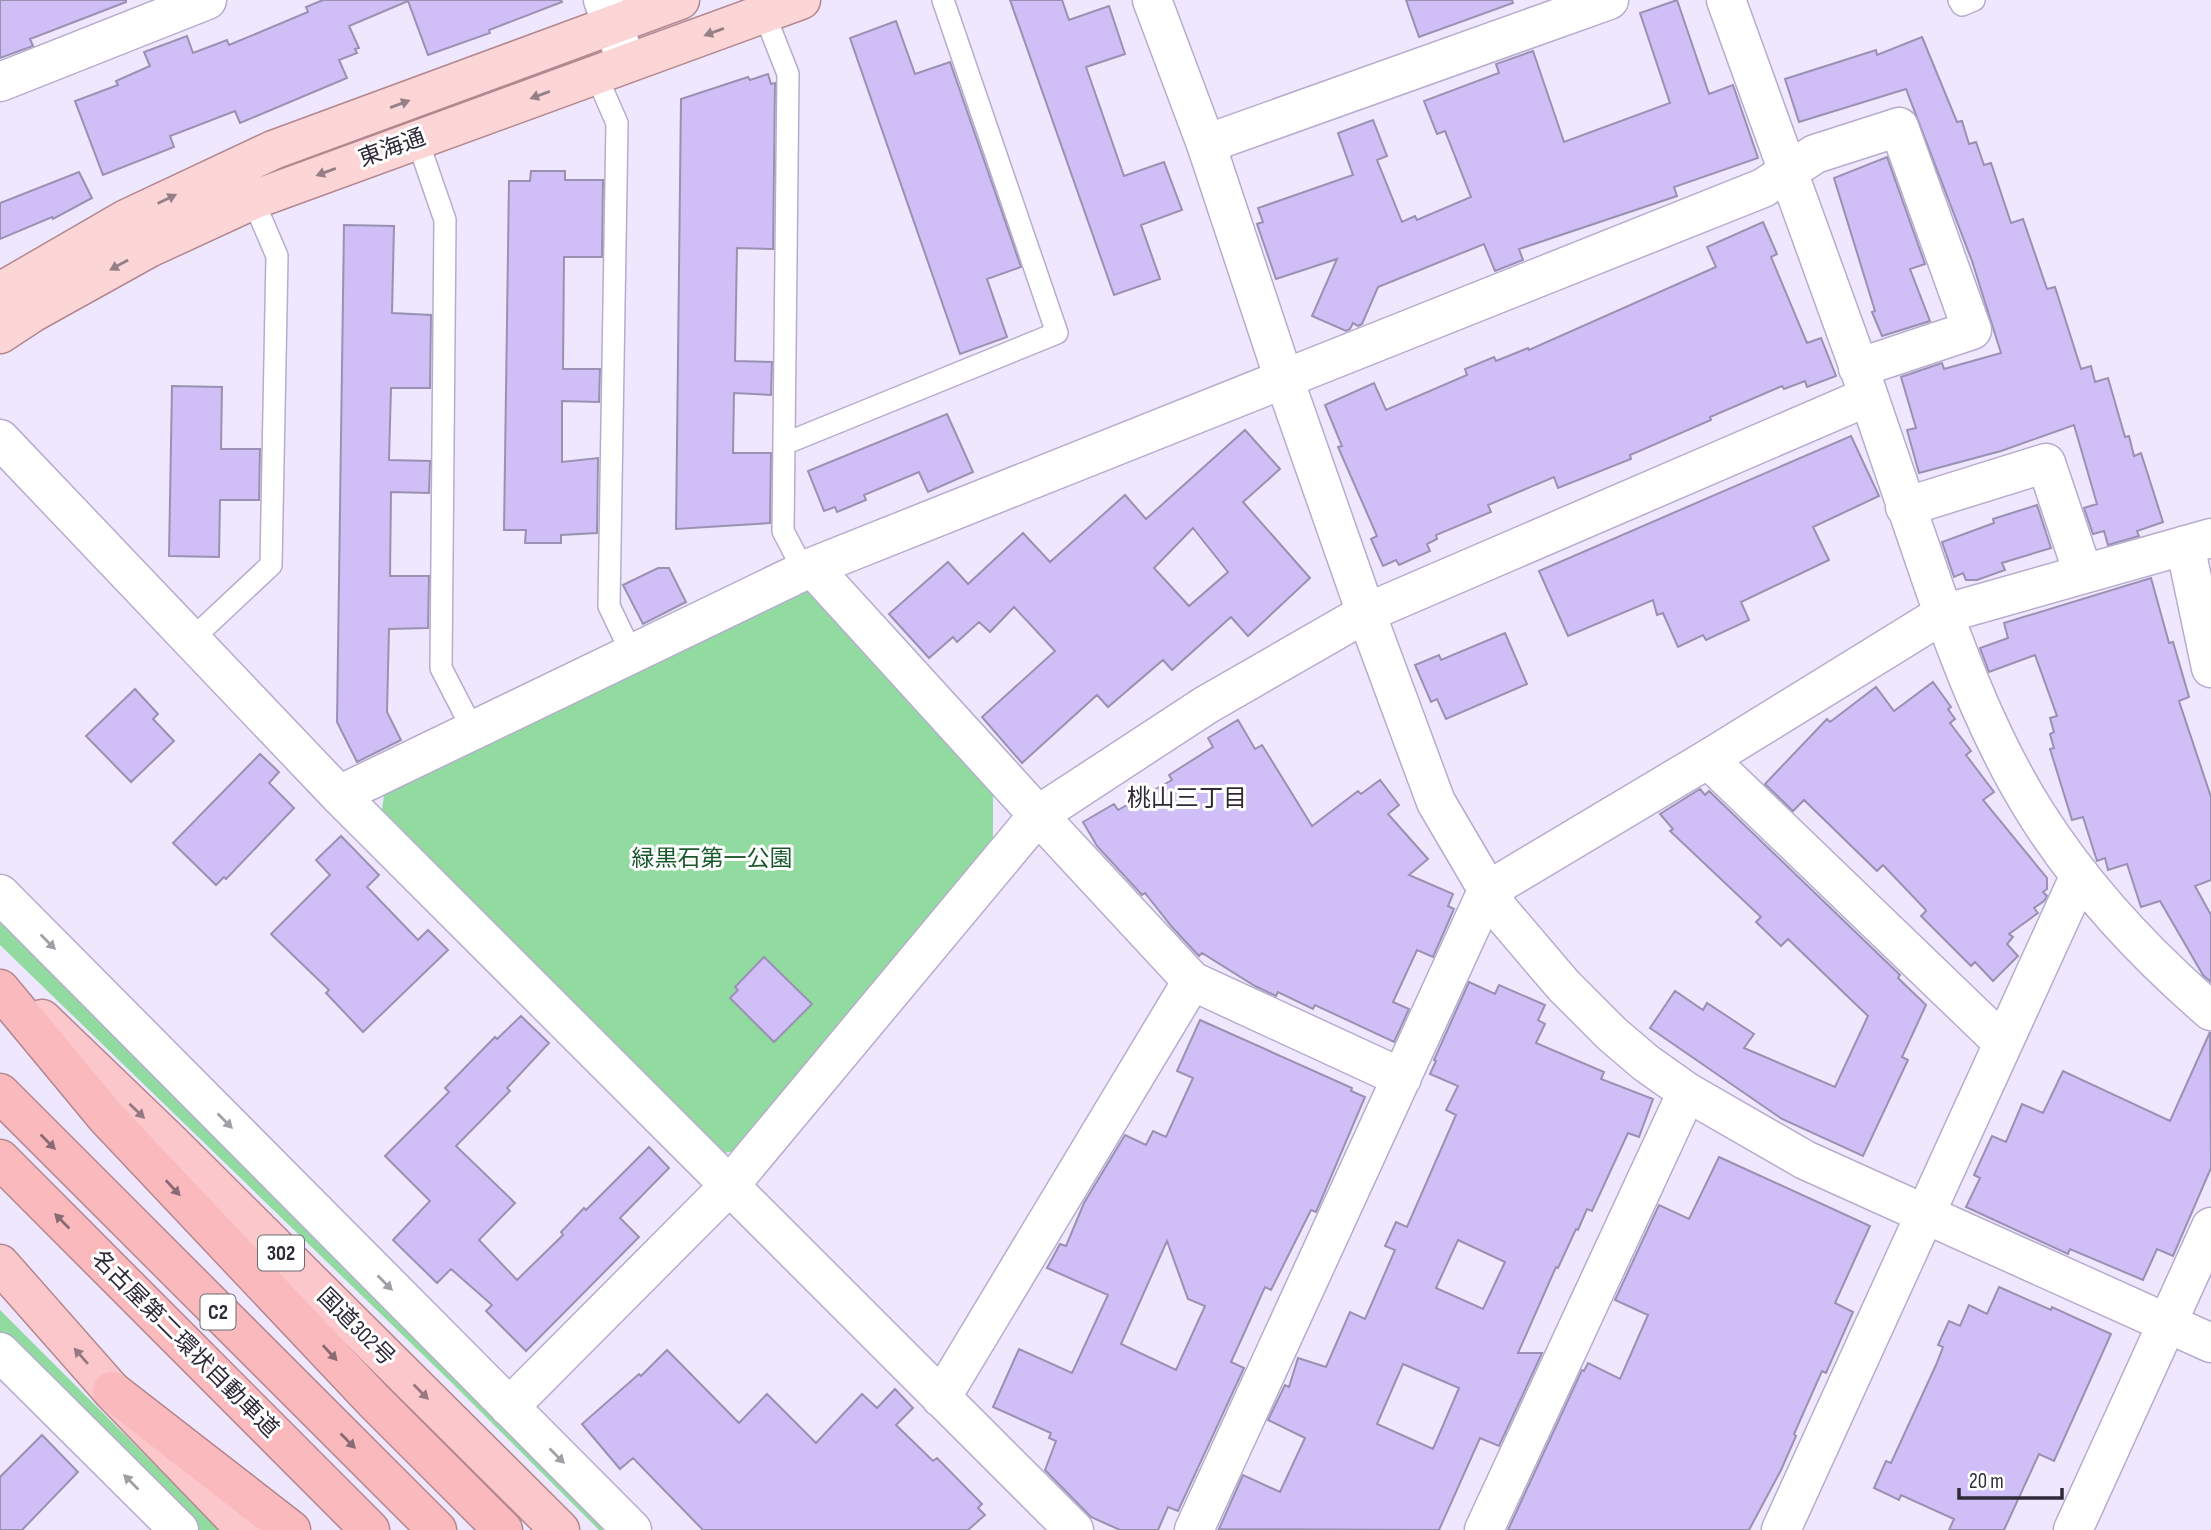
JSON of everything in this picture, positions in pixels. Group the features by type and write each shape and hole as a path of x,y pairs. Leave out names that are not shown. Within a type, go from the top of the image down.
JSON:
{"highway":[{"name":"国道302号","path":"0,978 172,1144 560,1530"},
{"path":"0,989 106,1117 374,1401 503,1530"},
{"name":"名古屋第二環状自動車道","path":"0,1093 437,1530"},
{"name":"名古屋第二環状自動車道","path":"0,1159 370,1530"},
{"path":"0,1264 112,1391 246,1530"},
{"path":"112,1391 291,1530"}],"main road":[{"name":"東海通","path":"0,292 126,219 261,156 608,12 680,0"},
{"name":"東海通","path":"0,334 32,313 149,248 253,200 801,0"}],"street":[{"path":"0,82 207,0"},
{"path":"1152,0 1206,144 1366,613 1436,802 1500,911 1581,1003 1646,1063 1687,1092 1805,1160 2211,1343"},
{"path":"1206,144 1609,0"},
{"path":"1726,0 1943,614 1971,689 2001,752 2037,816 2110,913 2211,1011"},
{"path":"608,12 612,69"},
{"path":"339,795 808,569 1763,188 1815,154 1899,127 1972,330 1366,613 1206,705 1038,816 729,1186 509,1408"},
{"path":"0,439 339,795 1074,1530"},
{"path":"1905,507 2046,463 2083,573"},
{"path":"1194,1530 1487,891 1709,759 1943,614 2198,541 2211,668"},
{"path":"808,569 1192,981 1402,1078"},
{"path":"1709,759 2003,1043"},
{"path":"1781,1530 2080,875"},
{"path":"0,894 632,1530"},
{"path":"942,1398 1192,981"},
{"path":"1484,1530 1687,1092"},
{"path":"2073,1530 2211,1227"},
{"path":"0,1352 179,1530"}],"lane":[{"path":"784,444 1057,333 943,0"},
{"path":"1959,0 1962,5 1974,0"},
{"path":"764,13 788,74 783,531 808,569"},
{"path":"612,69 617,123 609,606 632,654"},
{"path":"417,139 445,220 441,668 472,730"},
{"path":"191,640 271,565 277,256 253,200"}],"green space":[{"name":"緑黒石第一公園","path":"802,590 816,593 993,787 993,839 736,1151 718,1154 381,817 385,788"},
{"path":"0,905 618,1530 599,1530 453,1384 0,945"},
{"path":"0,1310 220,1530 190,1530 0,1341"}],"building":[{"path":"0,0 126,2 30,39 33,46 0,58"},
{"path":"323,0 562,2 489,30 490,33 428,55 408,1 349,26 359,48 355,49 357,53 339,60 347,78 240,123 235,111 170,136 174,147 103,175 75,101 118,85 116,81 150,66 144,52 187,36 193,53 227,40 229,45 308,12 306,7"},
{"path":"1010,0 1062,0 1069,20 1109,6 1125,54 1086,67 1124,176 1164,162 1182,210 1141,225 1160,279 1114,295"},
{"path":"1406,0 1512,0 1513,3 1419,37"},
{"path":"1677,0 1709,94 1733,85 1758,158 1674,187 1677,196 1519,249 1523,260 1495,271 1484,244 1378,287 1362,324 1358,326 1353,323 1346,331 1312,316 1337,259 1276,279 1257,224 1263,222 1258,208 1353,175 1338,133 1373,120 1387,156 1377,160 1402,222 1415,216 1417,220 1471,197 1445,131 1437,134 1424,101 1499,73 1496,64 1533,51 1564,142 1670,103 1640,13"},
{"path":"896,21 915,74 950,62 1021,267 987,279 1007,337 960,354 850,38"},
{"path":"1922,37 1957,122 1962,121 1969,144 1976,142 1984,165 1991,163 2011,223 2023,219 2047,289 2055,287 2081,369 2091,366 2095,382 2108,378 2125,437 2129,436 2134,456 2141,453 2163,522 2137,531 2139,536 2108,545 2104,531 2093,534 2084,508 2097,504 2074,425 2001,451 1919,473 1907,430 1916,428 1901,377 1942,363 1944,369 2001,353 1972,261 1906,89 1799,122 1785,79 1876,50 1877,55"},
{"path":"768,74 771,84 775,83 773,249 737,248 735,361 772,362 771,395 734,393 733,453 771,453 770,523 676,529 681,99 748,77 750,80"},
{"path":"1887,157 1925,264 1910,269 1930,321 1882,336 1872,312 1875,311 1834,178"},
{"path":"531,171 565,171 565,180 603,180 602,257 564,257 563,369 600,369 599,402 562,401 562,462 598,458 597,533 561,535 561,543 525,543 526,530 504,530 509,181 530,181"},
{"path":"79,172 92,198 53,219 52,217 0,239 0,203"},
{"path":"1763,222 1777,254 1771,257 1807,343 1821,338 1836,376 1807,387 1805,381 1784,389 1782,386 1630,455 1631,459 1558,488 1554,477 1488,505 1491,512 1436,535 1437,539 1427,544 1430,551 1399,565 1396,560 1383,566 1371,539 1377,536 1338,447 1342,446 1325,405 1374,383 1386,410 1467,375 1465,369 1494,357 1496,361 1528,348 1529,350 1716,267 1707,247"},
{"path":"344,225 394,226 392,313 431,315 430,388 391,388 389,460 430,461 429,493 391,492 390,576 429,576 428,628 389,629 387,712 401,740 357,762 337,722"},
{"path":"172,386 222,387 221,449 260,449 259,500 220,500 219,557 169,556"},
{"path":"947,414 973,472 928,492 919,472 864,495 866,500 837,512 835,507 824,511 808,471"},
{"path":"1245,430 1280,469 1243,502 1310,578 1248,636 1231,617 1172,670 1163,660 1108,707 1097,695 1022,763 982,717 1055,651 1014,607 990,632 979,622 957,642 953,637 929,658 889,614 948,562 968,584 1023,533 1050,562 1125,495 1146,519","holes":["1193,528 1228,572 1189,606 1154,568"]},
{"path":"1851,436 1879,496 1813,527 1829,560 1741,602 1749,620 1706,640 1703,635 1678,647 1663,613 1657,615 1653,600 1568,636 1539,571"},
{"path":"2037,505 2051,548 2002,563 2005,570 1977,580 1966,580 1963,573 1954,577 1942,542 1994,523 1993,519"},
{"path":"658,568 669,568 686,602 643,624 623,585"},
{"path":"2151,578 2169,643 2173,642 2189,697 2179,701 2211,797 2211,880 2195,886 2211,915 2211,982 2203,975 2160,901 2141,907 2127,864 2108,870 2105,858 2097,861 2083,817 2072,820 2050,749 2054,748 2050,734 2054,732 2050,718 2057,716 2035,655 1989,672 1980,648 2008,638 2004,623"},
{"path":"1505,633 1527,684 1446,719 1437,699 1431,702 1415,665 1439,655 1441,660"},
{"path":"1933,682 1951,707 1948,709 1955,719 1950,723 1971,751 1966,755 1994,792 1983,800 2047,878 2047,889 2043,892 2047,896 2034,908 2038,913 2009,934 2013,937 2007,944 2018,956 1993,981 1975,962 1971,966 1921,916 1925,909 1883,865 1877,871 1804,800 1793,811 1765,784 1827,719 1830,722 1876,687 1894,711"},
{"path":"135,689 158,714 153,719 174,741 131,782 86,736"},
{"path":"1238,720 1255,749 1262,745 1312,826 1358,791 1361,794 1380,780 1399,805 1388,814 1428,859 1409,875 1453,894 1448,906 1454,909 1433,957 1417,950 1393,1002 1409,1009 1394,1042 1315,1005 1313,1009 1278,992 1276,996 1202,953 1199,956 1145,893 1142,895 1097,846 1083,822 1114,804 1118,810 1172,780 1169,775 1213,747 1208,738"},
{"path":"260,754 279,772 269,783 294,808 226,879 224,877 216,885 173,843"},
{"path":"1700,789 1705,795 1709,791 1900,975 1898,978 1926,1005 1902,1057 1908,1060 1863,1156 1782,1119 1650,1028 1675,991 1703,1010 1707,1003 1754,1034 1744,1048 1835,1087 1868,1016 1788,939 1781,946 1756,922 1761,917 1670,831 1673,829 1660,814"},
{"path":"341,836 379,875 367,887 418,940 428,930 448,950 363,1032 326,993 329,990 271,934 330,875 316,860"},
{"path":"764,957 812,1004 774,1042 730,998 738,990 735,987"},
{"path":"1469,982 1495,994 1499,985 1545,1005 1538,1020 1545,1024 1536,1043 1604,1072 1601,1079 1653,1099 1639,1137 1628,1133 1592,1211 1587,1209 1558,1268 1556,1267 1518,1353 1542,1353 1499,1446 1480,1438 1439,1530 1219,1529 1243,1475 1280,1492 1305,1438 1268,1420 1285,1385 1289,1387 1298,1358 1326,1367 1350,1312 1365,1319 1395,1250 1385,1246 1396,1222 1407,1227 1456,1115 1446,1110 1458,1086 1430,1074 1436,1061 1434,1060","holes":["1458,1240 1505,1262 1483,1309 1436,1288","1403,1364 1459,1388 1433,1449 1377,1424"]},
{"path":"521,1016 549,1043 507,1088 510,1091 456,1146 515,1203 479,1240 517,1280 563,1235 561,1232 584,1208 586,1210 649,1147 669,1168 620,1218 639,1237 526,1351 486,1311 492,1305 451,1269 437,1283 393,1240 430,1201 385,1156 449,1092 445,1088 495,1037 497,1039"},
{"path":"1200,1020 1352,1088 1351,1091 1365,1097 1316,1212 1311,1210 1271,1290 1265,1287 1231,1362 1244,1368 1178,1511 1168,1507 1158,1530 1120,1530 1091,1517 1045,1470 1056,1441 1049,1438 1051,1433 993,1407 1019,1349 1072,1373 1108,1295 1047,1268 1060,1244 1066,1246 1084,1203 1125,1135 1146,1145 1153,1131 1166,1137 1193,1078 1177,1071","holes":["1167,1241 1188,1299 1205,1306 1176,1370 1121,1344"]},
{"path":"2210,1032 2211,1168 2173,1256 2157,1249 2143,1280 2070,1249 2068,1254 1966,1207 1980,1178 1974,1175 1992,1136 2006,1142 2022,1104 2043,1113 2063,1071 2170,1121"},
{"path":"1719,1157 1870,1226 1835,1303 1853,1312 1826,1373 1822,1371 1781,1470 1749,1530 1508,1530 1582,1370 1584,1371 1588,1363 1620,1379 1648,1315 1615,1300 1659,1205 1689,1219"},
{"path":"1999,1287 2111,1334 2054,1461 2039,1454 2004,1530 1949,1530 1954,1519 1901,1495 1899,1500 1874,1488 1886,1461 1891,1463 1936,1365 1943,1347 1938,1345 1949,1321 1960,1326 1969,1305 1987,1314"},
{"path":"667,1350 739,1423 767,1394 816,1443 862,1394 877,1408 895,1389 913,1408 896,1425 933,1461 937,1458 982,1504 978,1508 985,1515 968,1530 703,1530 633,1458 620,1469 582,1424 639,1374 641,1376"},
{"path":"42,1435 78,1472 22,1530 0,1530 0,1477"}],"district":[{"name":"桃山三丁目","path":"1187,798"}]}
